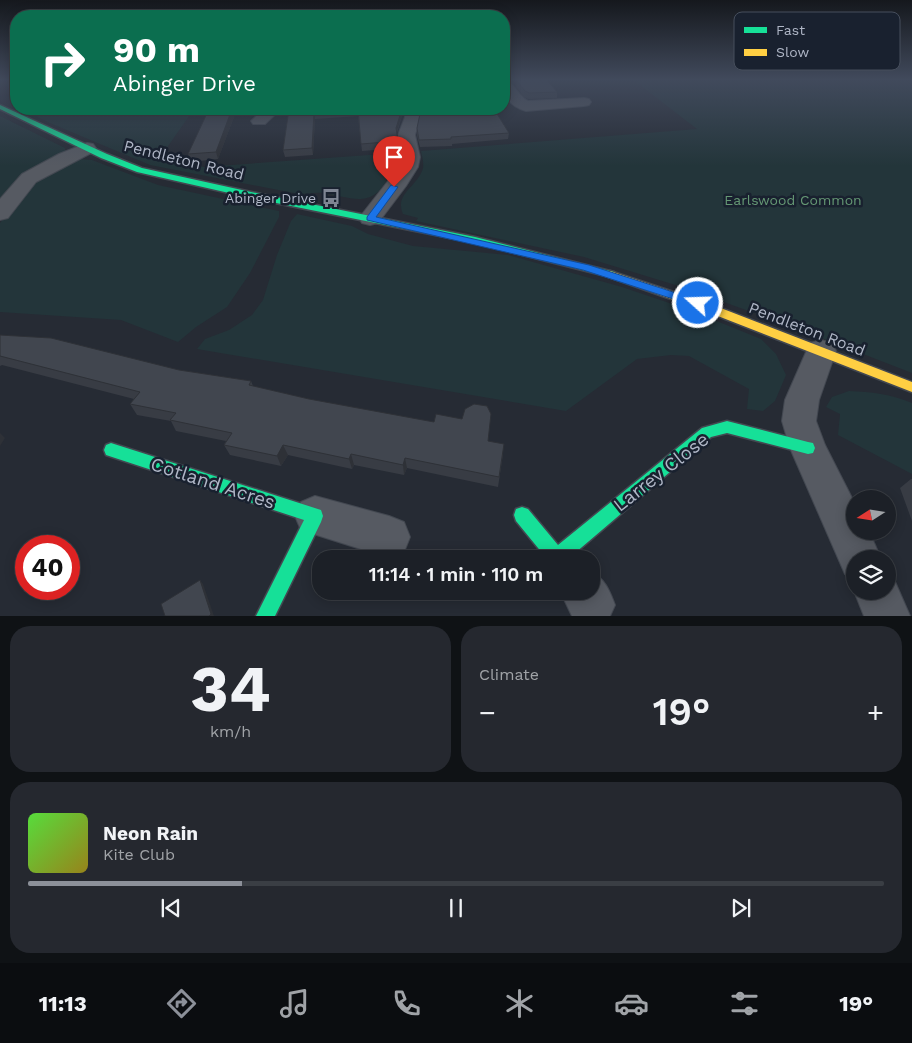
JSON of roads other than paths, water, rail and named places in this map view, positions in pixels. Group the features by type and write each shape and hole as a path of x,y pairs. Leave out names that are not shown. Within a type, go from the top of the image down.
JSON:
{"street":[{"name":"Pendleton Road","path":"19,115 87,148 140,170 175,179 370,218 586,267 680,296 912,387"},
{"path":"259,121 266,115"},
{"path":"370,218 403,176 411,162 407,132 413,115"},
{"path":"0,213 29,178 87,148"},
{"path":"821,351 802,400 799,420 808,448 856,550"},
{"name":"Larrey Close","path":"567,550 707,432 727,427 808,448"},
{"name":"Cotland Acres","path":"111,450 315,516 389,537"},
{"name":"Larrey Close","path":"522,515 551,550"},
{"path":"265,616 315,516"},
{"path":"880,600 887,616"}],"place":[{"name":"Abinger Drive","path":"331,198"}],"park label":[{"name":"Earlswood Common","path":"793,200"}]}
